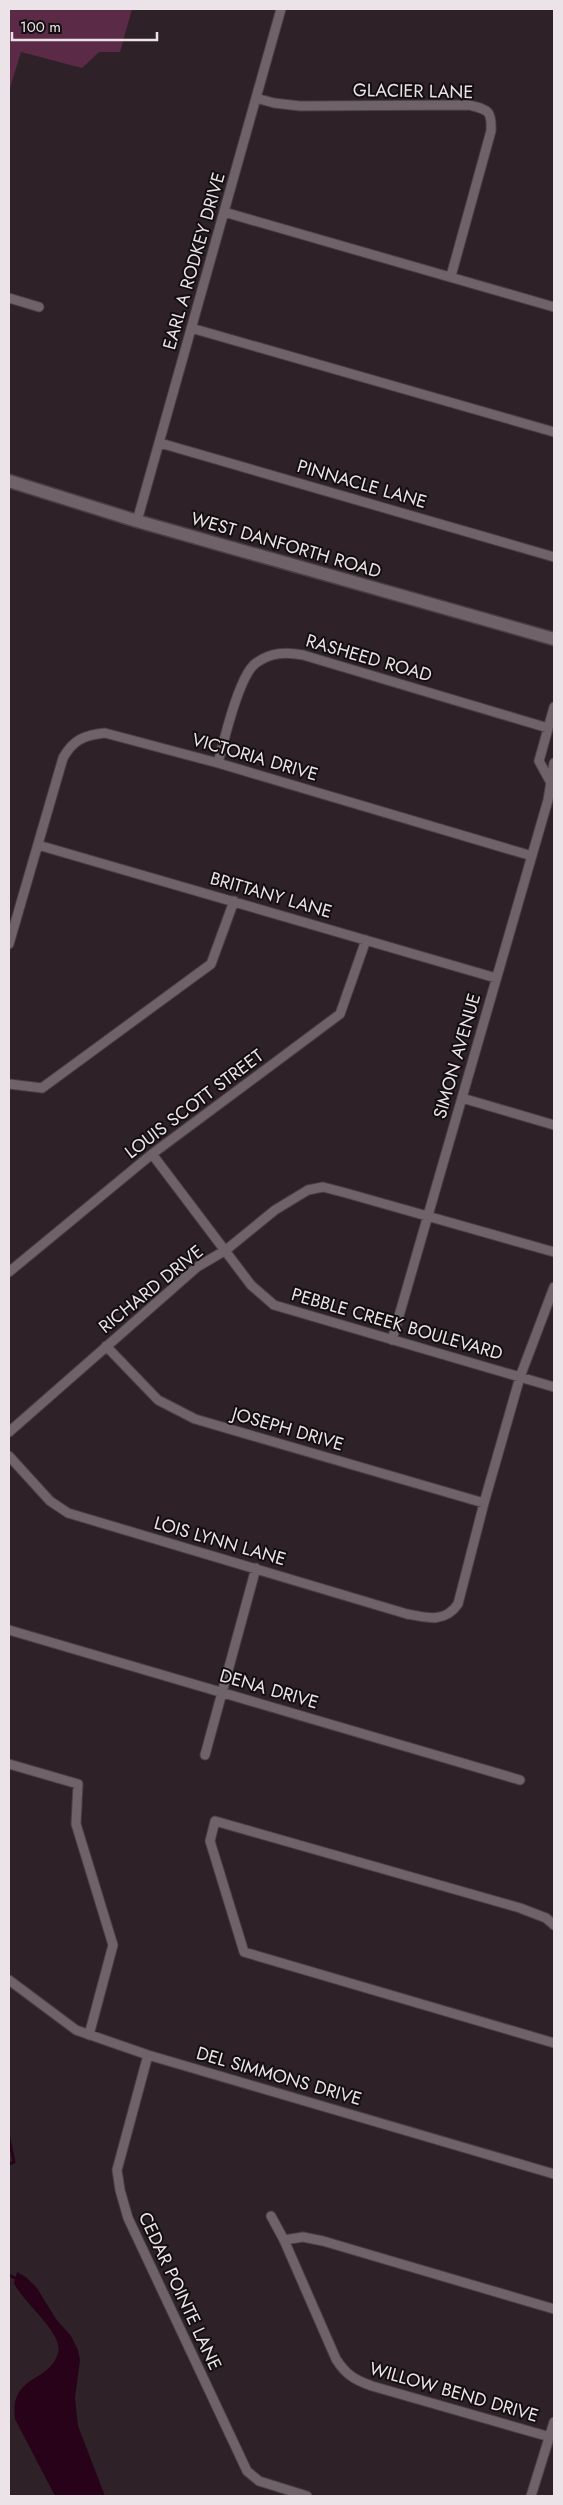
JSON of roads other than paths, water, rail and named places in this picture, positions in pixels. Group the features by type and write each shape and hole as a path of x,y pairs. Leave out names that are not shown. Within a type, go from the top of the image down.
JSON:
{"main road":[{"name":"WEST DANFORTH ROAD","path":"9,481 137,521 554,639"}],"street":[{"name":"EARL A RODKEY DRIVE","path":"137,521 281,9"},
{"name":"GLACIER LANE","path":"256,98 274,103 300,106 469,105 488,112 492,117 491,131 450,276"},
{"path":"224,212 554,306"},
{"path":"9,298 39,307"},
{"path":"191,328 554,432"},
{"name":"PINNACLE LANE","path":"160,443 554,557"},
{"name":"RASHEED ROAD","path":"218,763 243,683 254,664 269,656 286,652 303,655 548,728"},
{"path":"550,781 539,761 554,707"},
{"name":"VICTORIA DRIVE","path":"9,944 62,758 69,746 77,739 105,733 218,763 532,856"},
{"name":"SIMON AVENUE","path":"392,1340 548,800 554,763"},
{"name":"BRITTANY LANE","path":"38,845 496,978"},
{"path":"9,1084 42,1088 211,964 234,901"},
{"name":"LOUIS SCOTT STREET","path":"9,1272 152,1154 340,1014 366,940"},
{"path":"462,1098 554,1125"},
{"name":"PEBBLE CREEK BOULEVARD","path":"152,1154 251,1285 274,1305 554,1387"},
{"name":"RICHARD DRIVE","path":"9,1432 197,1267 226,1250 295,1197 308,1190 323,1187 428,1215"},
{"path":"428,1215 554,1252"},
{"path":"484,1503 520,1377 554,1287"},
{"name":"JOSEPH DRIVE","path":"106,1346 158,1400 195,1419 484,1503"},
{"name":"LOIS LYNN LANE","path":"9,1456 50,1501 68,1513 407,1614 426,1618 443,1618 452,1613 458,1604 484,1503"},
{"path":"205,1754 256,1568"},
{"name":"DENA DRIVE","path":"9,1630 520,1780"},
{"path":"9,1764 78,1784 76,1824 113,1945 89,2035"},
{"path":"554,1925 546,1918 520,1908 215,1821 210,1841 244,1952 554,2041"},
{"name":"DEL SIMMONS DRIVE","path":"9,1980 64,2023 89,2035 148,2055 554,2174"},
{"name":"CEDAR POINTE LANE","path":"148,2055 117,2170 120,2190 128,2218 247,2471 259,2481 307,2496"},
{"name":"WILLOW BEND DRIVE","path":"271,2216 284,2240 336,2359 344,2372 354,2379 550,2437"},
{"path":"284,2240 304,2237 554,2309"},
{"path":"532,2496 554,2422"}],"waterway":[{"path":"9,2138 14,2162 9,2164"},
{"path":"9,2275 15,2278"}]}
